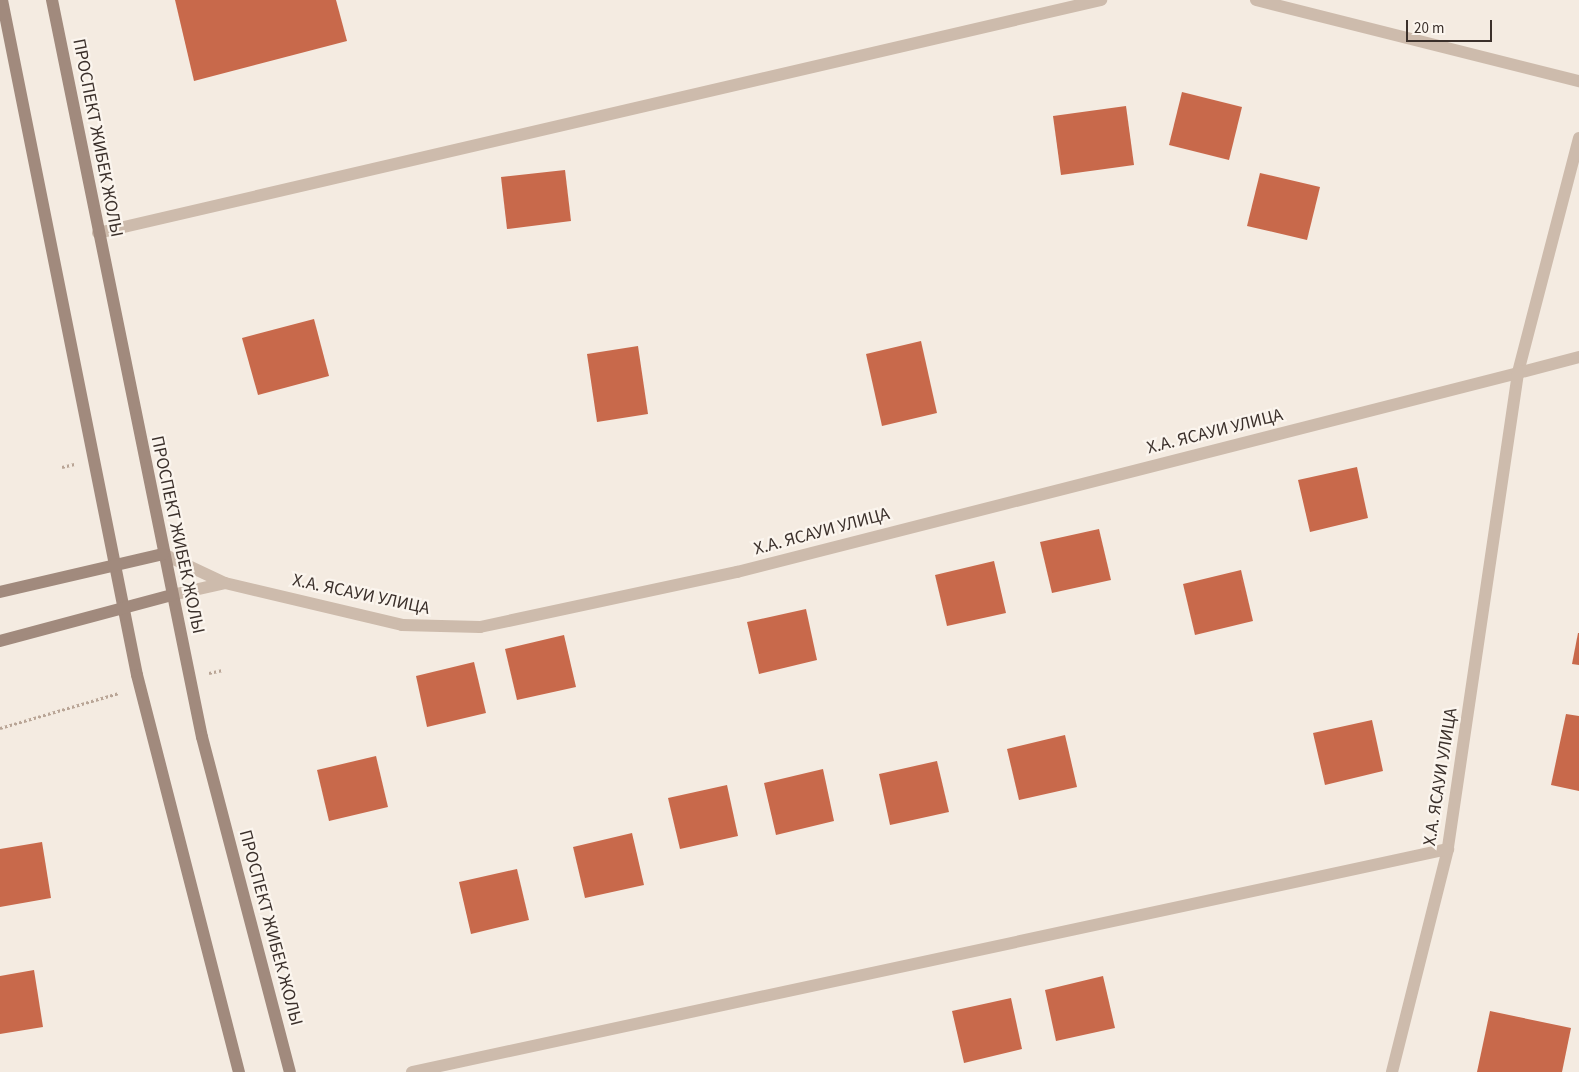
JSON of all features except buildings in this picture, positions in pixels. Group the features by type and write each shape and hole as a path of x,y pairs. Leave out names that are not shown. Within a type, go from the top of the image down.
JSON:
{"street":[{"path":"2,0 141,688 239,1072"},
{"name":"ПРОСПЕКТ ЖИБЕК ЖОЛЫ","path":"52,0 189,678 290,1072"},
{"path":"98,233 1101,0"},
{"path":"1256,0 1579,81"},
{"path":"1579,138 1518,373 1579,357"},
{"name":"Х.А. ЯСАУИ УЛИЦА","path":"163,554 225,583 402,625 480,628 737,572 1518,373 1448,849 1392,1072"},
{"path":"0,592 163,554"},
{"name":"Х.А. ЯСАУИ УЛИЦА","path":"172,595 225,583"},
{"path":"0,641 124,606 172,595"},
{"path":"412,1072 1448,849"}],"path":[{"path":"189,678 223,670"},
{"path":"0,728 141,688"}]}
